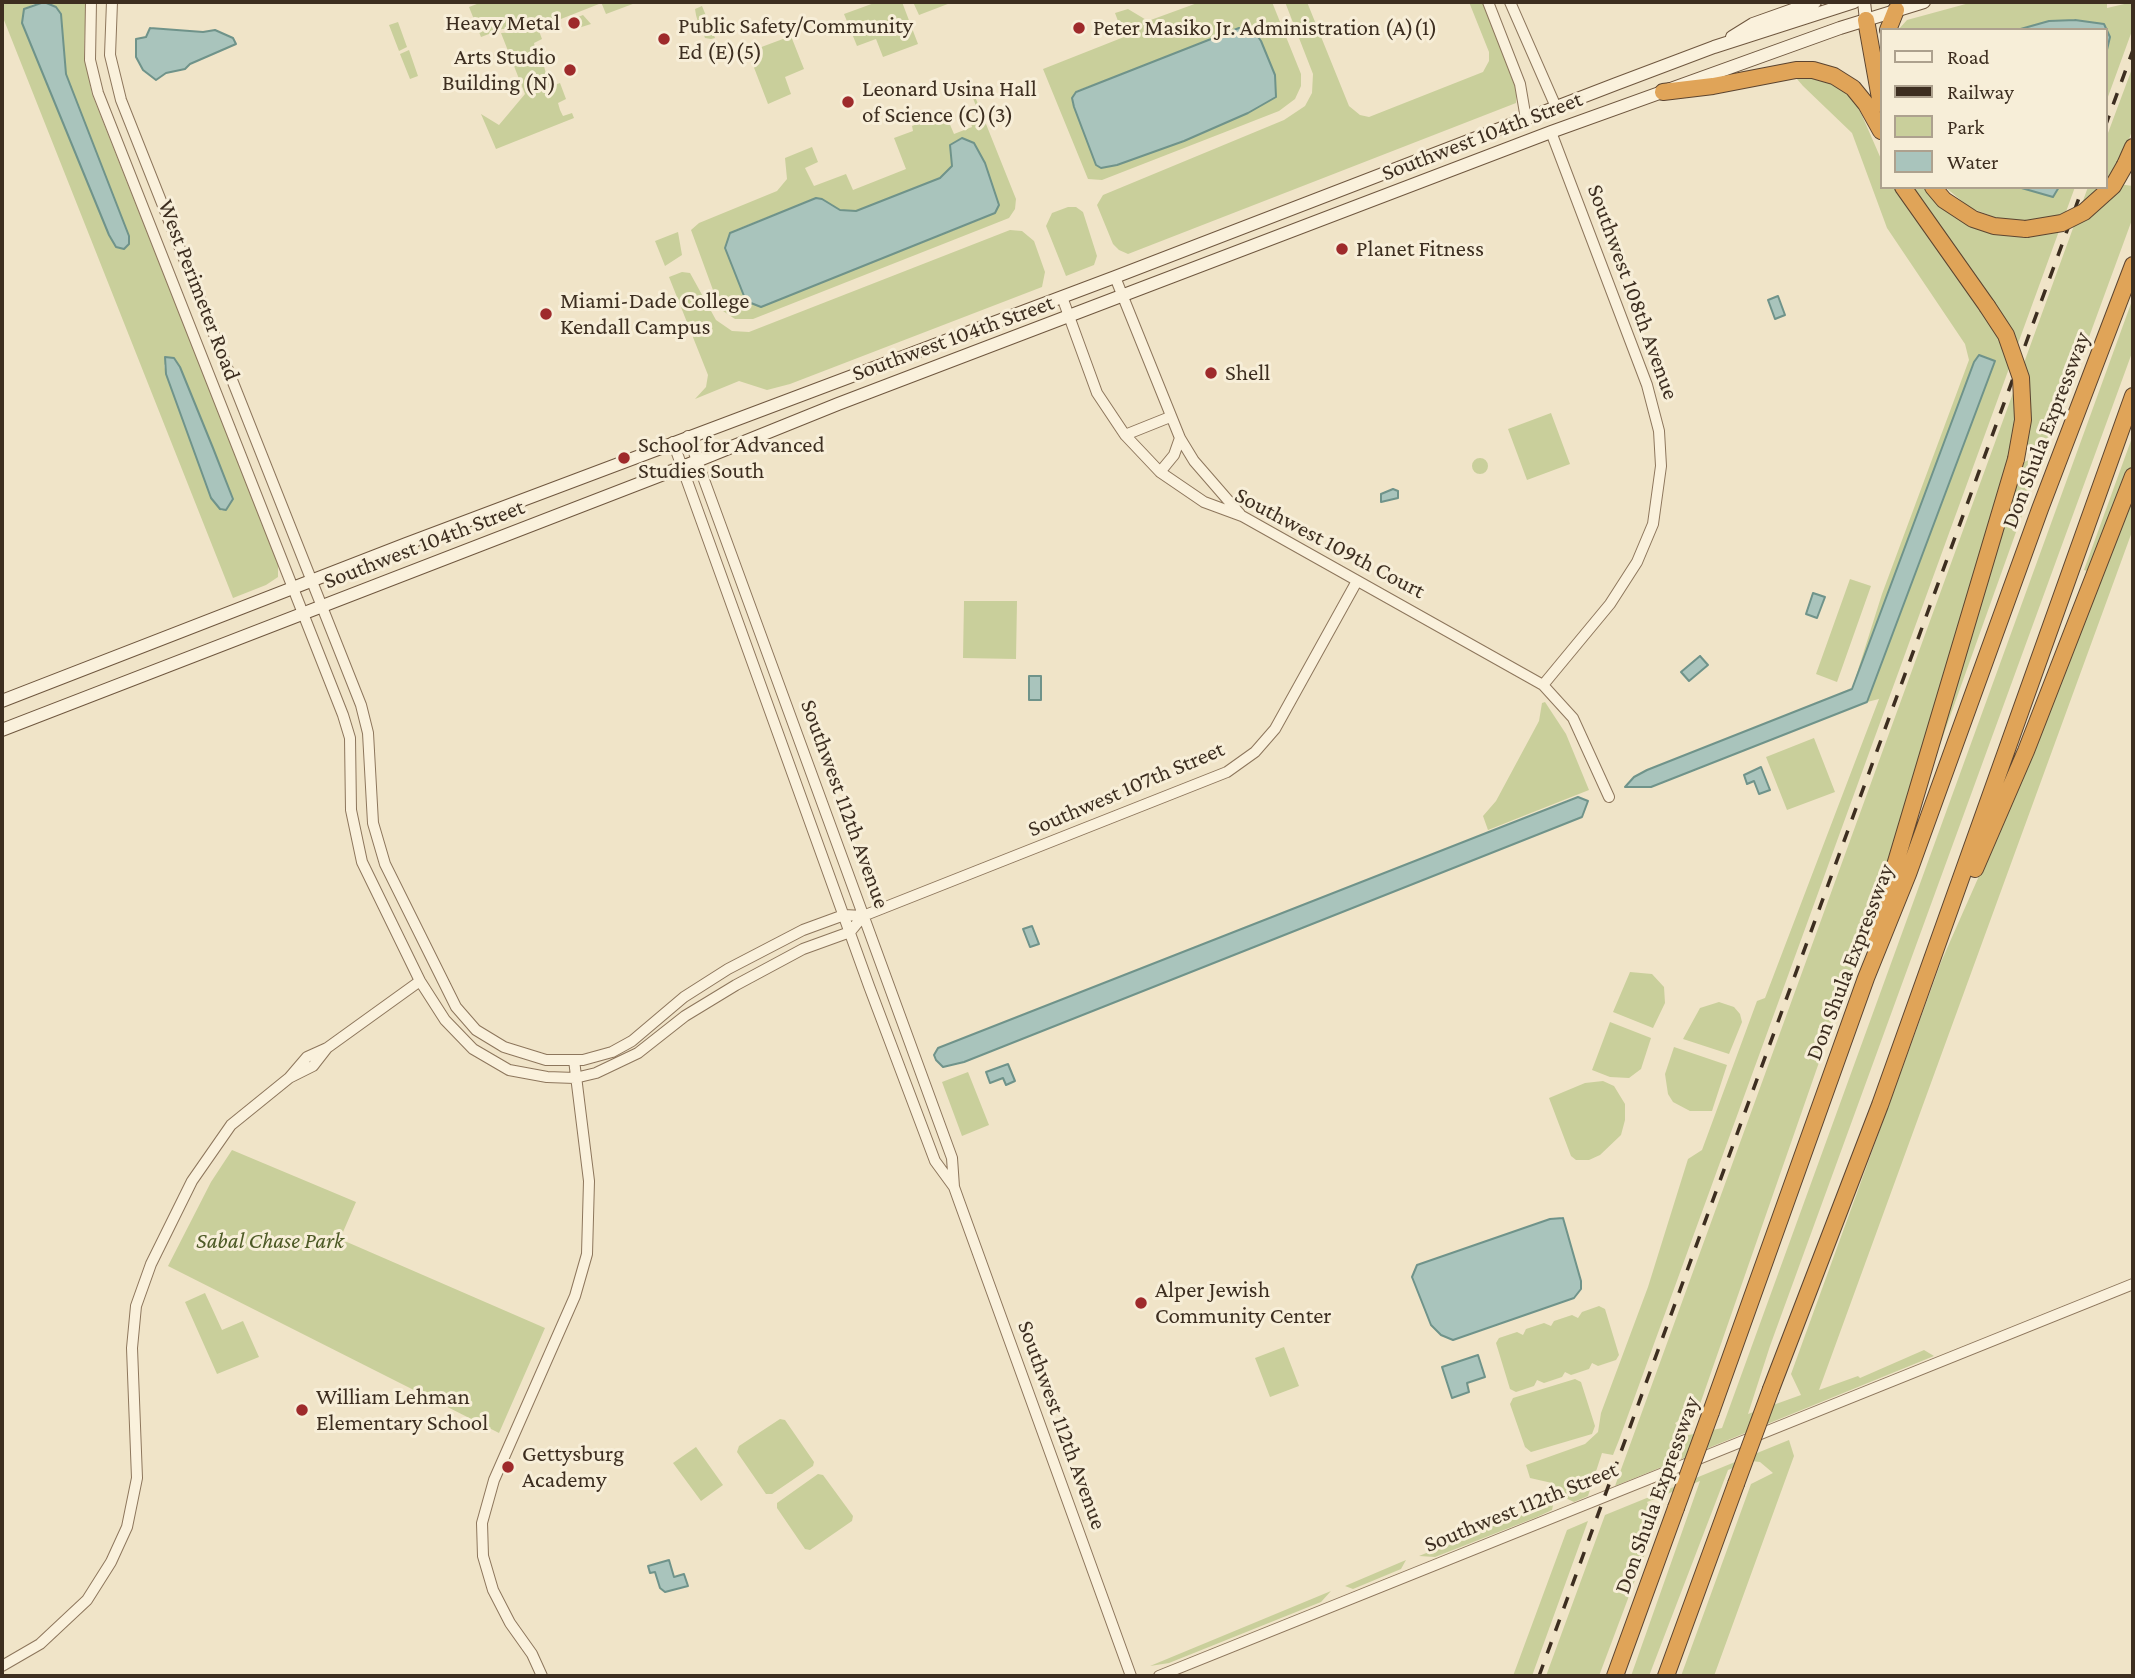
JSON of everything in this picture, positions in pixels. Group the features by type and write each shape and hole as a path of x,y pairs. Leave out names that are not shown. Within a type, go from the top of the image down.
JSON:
{"highway":[{"path":"1889,28 1896,10"},
{"path":"1866,20 1880,98"},
{"path":"1663,92 1713,86 1796,70 1813,70 1834,76 1853,88 1866,104 1880,129"},
{"path":"1935,189 1944,200 1967,216 1987,225 2026,229 2062,223 2089,209 2113,186 2133,147"},
{"path":"1866,978 1878,919 2017,459 2023,420 2021,378 2007,335 1904,189"},
{"name":"Don Shula Expressway","path":"1615,1676 1866,978 1908,874 2040,509 2133,265"},
{"path":"1666,1676 1941,937 2133,396"},
{"path":"1941,937 1961,902 2026,751 2133,476"}],"main road":[{"path":"1714,47 1753,24 1815,2"},
{"name":"Southwest 104th Street","path":"2,701 688,436 1115,277 1714,47 1859,2"},
{"path":"1859,2 1866,20"},
{"name":"Southwest 104th Street","path":"2,730 862,395 1552,132 1723,69 1924,2"},
{"path":"1353,185 1361,205"},
{"path":"854,375 862,395"}],"street":[{"name":"West Perimeter Road","path":"91,2 90,60 98,93 304,613 350,738 350,800 357,848 374,892 420,981 445,1020 485,1058 520,1074 575,1078"},
{"name":"West Perimeter Road","path":"111,2 110,55 121,100 322,606"},
{"path":"1488,2 1520,84 1526,119"},
{"path":"1510,2 1556,107"},
{"name":"Southwest 108th Avenue","path":"1543,685 1610,604 1637,562 1653,524 1661,466 1659,431 1650,394 1552,132"},
{"path":"1115,277 1180,438 1194,461 1242,516"},
{"name":"Southwest 109th Court","path":"1062,297 1097,393 1125,435 1160,472 1204,502 1242,516 1543,685 1573,718 1609,797"},
{"path":"1125,435 1170,417"},
{"name":"Southwest 112th Avenue","path":"688,436 952,1157 954,1187 1131,1676"},
{"path":"1160,472 1174,455 1180,438"},
{"name":"Southwest 112th Avenue","path":"673,442 935,1161 954,1187"},
{"name":"Southwest 107th Street","path":"322,606 366,721 372,812 379,847 393,884 426,944 441,980 465,1019 495,1043 528,1056 573,1060 592,1058 626,1045 676,1002 728,969 794,935 844,915 863,916 1197,786 1242,763 1278,725 1357,581"},
{"path":"735,613 751,608"},
{"path":"790,765 806,760"},
{"name":"Southwest 107th Street","path":"575,1078 625,1061 706,1002 792,955 850,932 863,916"},
{"path":"2,1665 40,1644 77,1609 93,1592 120,1544 132,1509 137,1478 132,1348 136,1306 171,1224 209,1154 231,1125 289,1078 299,1063 327,1048 420,981"},
{"path":"542,1676 533,1654 510,1623 493,1590 483,1556 482,1523 494,1480 570,1308 585,1262 590,1212 589,1181 573,1060"},
{"name":"Southwest 112th Street","path":"1159,1676 2133,1284"}],"green space":[{"path":"2,2 38,2 24,9 22,23 109,235 118,248 124,249 123,224 66,74 61,14 56,7 44,2 86,2 84,52 92,94 278,563 278,577 266,585 233,598 2,15","holes":["174,358 232,496 222,511 211,498 166,374 164,365"]},
{"path":"482,2 599,4 538,28 502,29 481,37 469,7"},
{"path":"601,2 638,2 606,14"},
{"path":"877,2 902,2 918,44 883,57 876,39 857,46 844,14"},
{"path":"913,2 941,3 953,2 919,15"},
{"path":"1200,2 1272,2 1301,74 1301,86 1295,99 1279,111 1102,180 1088,179 1043,69 1124,37 1115,13 1128,9 1148,21","holes":["1246,29 1256,34 1276,96 1248,113 1184,141 1117,165 1096,165 1072,101 1076,91"]},
{"path":"1285,2 1307,2 1349,106 1360,115 1369,117 1483,72 1489,61 1489,52 1469,2 1482,2 1517,89 1516,103 1128,254 1119,250 1113,244 1097,205 1103,195 1284,120 1305,106 1312,93 1313,74"},
{"path":"1973,2 2107,2 2107,8 2133,2 2133,28 2107,100 2107,28 1900,28 1907,20"},
{"path":"702,6 715,38 705,38 701,27 706,25 704,21 698,22 695,9"},
{"path":"583,15 591,24 572,30 568,21"},
{"path":"398,22 407,47 399,51 389,25"},
{"path":"539,31 542,39 534,43 536,52 540,57 548,53 552,62 544,66 548,82 552,86 560,83 566,99 558,103 560,110 563,116 572,113 574,118 496,149 481,114 499,125 525,94 501,33"},
{"path":"791,36 804,69 785,77 791,94 768,104 748,52"},
{"path":"409,50 418,76 410,79 400,54"},
{"path":"2133,66 2133,128 2120,164 2118,184 2133,186 2133,217 2063,408 2060,409 1932,767 2022,463 2038,456 2030,445 2014,441 1879,890 1698,1410 1675,1423 1684,1435 1722,1428 2133,298 2133,350 1770,1346 1748,1414 1801,1395 1791,1374 1941,962 2006,815 2133,489 2133,529 1819,1390 1858,1376 1860,1378 1924,1350 1934,1356 1615,1486 2087,189 2107,189 2107,136"},
{"path":"1798,75 1827,80 1854,97 1880,157 1880,189 1895,189 1983,309 1911,189 1925,189 1954,217 1996,234 2000,219 1970,208 1947,189 2074,189 1619,1440 1613,1455 1602,1453 1588,1496 1574,1502 1563,1497 1583,1487 1562,1496 1552,1483 1530,1478 1526,1465 1585,1444 1598,1432 1601,1413 1648,1287 1688,1159 1702,1150 1757,1001 1765,998 1879,699 1867,702 1994,361 1979,355 1974,362 1852,689 1882,594 1969,360 1965,344 1887,228 1852,133 1797,79"},
{"path":"965,78 968,79 1016,199 1015,209 1009,218 753,319 735,319 723,311 691,230 699,223 777,191 787,179 785,158 812,147 818,162 805,168 814,186 846,174 853,190 906,169 894,138 913,131 912,126 945,113 954,134 972,127 970,120 980,116","holes":["985,163 999,205 989,216 761,307 746,301 725,248 730,233 735,230 816,198 840,210 861,211 940,178 952,166"]},
{"path":"1076,207 1083,212 1097,256 1094,265 1066,276 1046,226 1052,213"},
{"path":"1010,230 1022,231 1034,241 1045,272 1042,287 790,384 767,390 739,381 695,399 706,387 708,375 669,277 682,272 690,273 716,320 732,331 749,332"},
{"path":"678,232 682,255 665,266 655,241"},
{"path":"1551,413 1570,464 1527,480 1508,429"},
{"path":"2133,435 2133,467 2090,572 2084,570"},
{"path":"1477,458 1483,458 1488,466 1486,472 1477,474 1472,469 1472,463"},
{"path":"1850,579 1871,586 1837,682 1816,674"},
{"path":"964,601 1017,601 1016,659 963,658"},
{"path":"1545,702 1566,734 1589,790 1488,830 1483,816 1496,801 1539,721 1542,703"},
{"path":"1814,738 1835,792 1787,810 1766,757"},
{"path":"1630,972 1652,974 1664,987 1665,1003 1653,1028 1613,1012"},
{"path":"1719,1002 1734,1007 1742,1022 1729,1054 1683,1039 1700,1008"},
{"path":"1610,1022 1651,1038 1641,1069 1629,1078 1610,1077 1592,1070"},
{"path":"1674,1047 1727,1065 1712,1111 1690,1111 1673,1102 1668,1094 1665,1074"},
{"path":"968,1072 989,1125 962,1136 942,1082"},
{"path":"1603,1081 1614,1086 1625,1104 1621,1135 1600,1155 1589,1160 1576,1160 1571,1156 1549,1098 1585,1083"},
{"name":"Sabal Chase Park","path":"232,1150 356,1202 340,1239 545,1328 499,1433 168,1266 211,1182"},
{"path":"205,1293 222,1330 243,1321 259,1357 217,1374 185,1302"},
{"path":"1599,1306 1605,1309 1619,1355 1616,1360 1598,1366 1592,1363 1589,1369 1571,1375 1565,1372 1562,1377 1544,1383 1537,1380 1534,1386 1516,1392 1510,1389 1496,1343 1499,1338 1517,1332 1523,1335 1526,1329 1544,1323 1551,1326 1554,1321 1572,1315 1578,1318 1582,1312"},
{"path":"1284,1347 1299,1386 1270,1397 1255,1358"},
{"path":"1575,1379 1581,1382 1595,1426 1592,1434 1531,1452 1525,1447 1510,1404 1513,1398"},
{"path":"780,1419 785,1420 814,1462 813,1466 772,1494 766,1494 737,1452 739,1446"},
{"path":"1789,1440 1794,1456 1714,1676 1681,1676 1751,1484 1773,1473 1760,1462 1751,1461 1728,1470 1649,1676 1631,1676 1700,1481 1647,1502 1656,1524 1599,1676 1546,1676 1605,1515"},
{"path":"696,1447 723,1485 701,1501 673,1463"},
{"path":"818,1474 823,1475 853,1516 852,1521 810,1550 805,1549 777,1508 777,1503"},
{"path":"1554,1501 1552,1510 1537,1517 1435,1557 1419,1556"},
{"path":"1588,1521 1532,1676 1513,1676 1567,1530"},
{"path":"1406,1560 1401,1569 1353,1589 1345,1586"},
{"path":"1331,1591 1321,1602 1169,1663 1150,1666"}],"water":[{"path":"44,2 56,7 61,14 66,74 129,236 129,244 124,249 116,247 109,235 22,23 24,9"},
{"path":"2075,20 2104,24 2106,28 2024,28 2049,21"},
{"path":"150,28 203,32 215,30 233,38 236,44 190,64 185,69 166,73 156,80 143,70 136,57 136,39 146,37"},
{"path":"1239,28 1256,34 1261,41 1275,75 1276,97 1248,113 1184,141 1117,165 1101,168 1096,165 1074,107 1072,98 1076,92"},
{"path":"962,138 974,143 985,163 999,205 995,213 761,307 746,301 725,248 730,233 816,198 840,210 856,211 940,178 952,166 950,145"},
{"path":"2025,189 2058,189 2053,197"},
{"path":"1778,296 1785,315 1775,319 1768,300"},
{"path":"1979,355 1995,361 1867,702 1651,787 1625,787 1634,777 1647,770 1852,689 1974,362"},
{"path":"165,357 174,358 180,367 213,448 233,499 226,510 220,509 211,498 166,374"},
{"path":"1393,489 1398,491 1398,498 1381,502 1381,494"},
{"path":"1813,593 1825,597 1817,618 1806,614"},
{"path":"1700,656 1708,665 1689,681 1681,672"},
{"path":"1029,676 1041,676 1041,700 1029,700"},
{"path":"1761,767 1770,790 1759,794 1754,781 1747,784 1744,775"},
{"path":"1578,797 1588,801 1582,817 964,1062 943,1067 936,1060 934,1055 938,1048"},
{"path":"1032,926 1039,944 1030,947 1023,929"},
{"path":"1008,1064 1015,1081 1006,1085 1003,1078 990,1083 986,1072"},
{"path":"1563,1218 1581,1281 1581,1289 1574,1298 1453,1340 1441,1335 1431,1325 1412,1277 1417,1265 1550,1219"},
{"path":"1478,1355 1485,1377 1467,1383 1469,1392 1452,1398 1442,1367"},
{"path":"669,1560 674,1577 684,1574 688,1586 665,1592 660,1588 655,1572 650,1573 648,1566"}],"railway":[{"path":"2107,122 2133,50"},
{"path":"1539,1676 2082,189"}],"place":[{"name":"Heavy Metal","path":"574,23"},
{"name":"Peter Masiko Jr. Administration (A)(1)","path":"1079,28"},
{"name":"Public Safety/Community Ed (E)(5)","path":"664,39"},
{"name":"Arts Studio Building (N)","path":"570,70"},
{"name":"Leonard Usina Hall of Science (C)(3)","path":"848,102"},
{"name":"Planet Fitness","path":"1342,249"},
{"name":"Miami-Dade College Kendall Campus","path":"546,314"},
{"name":"Shell","path":"1211,373"},
{"name":"School for Advanced Studies South","path":"624,458"},
{"name":"Alper Jewish Community Center","path":"1141,1303"},
{"name":"William Lehman Elementary School","path":"302,1410"},
{"name":"Gettysburg Academy","path":"508,1467"}]}
